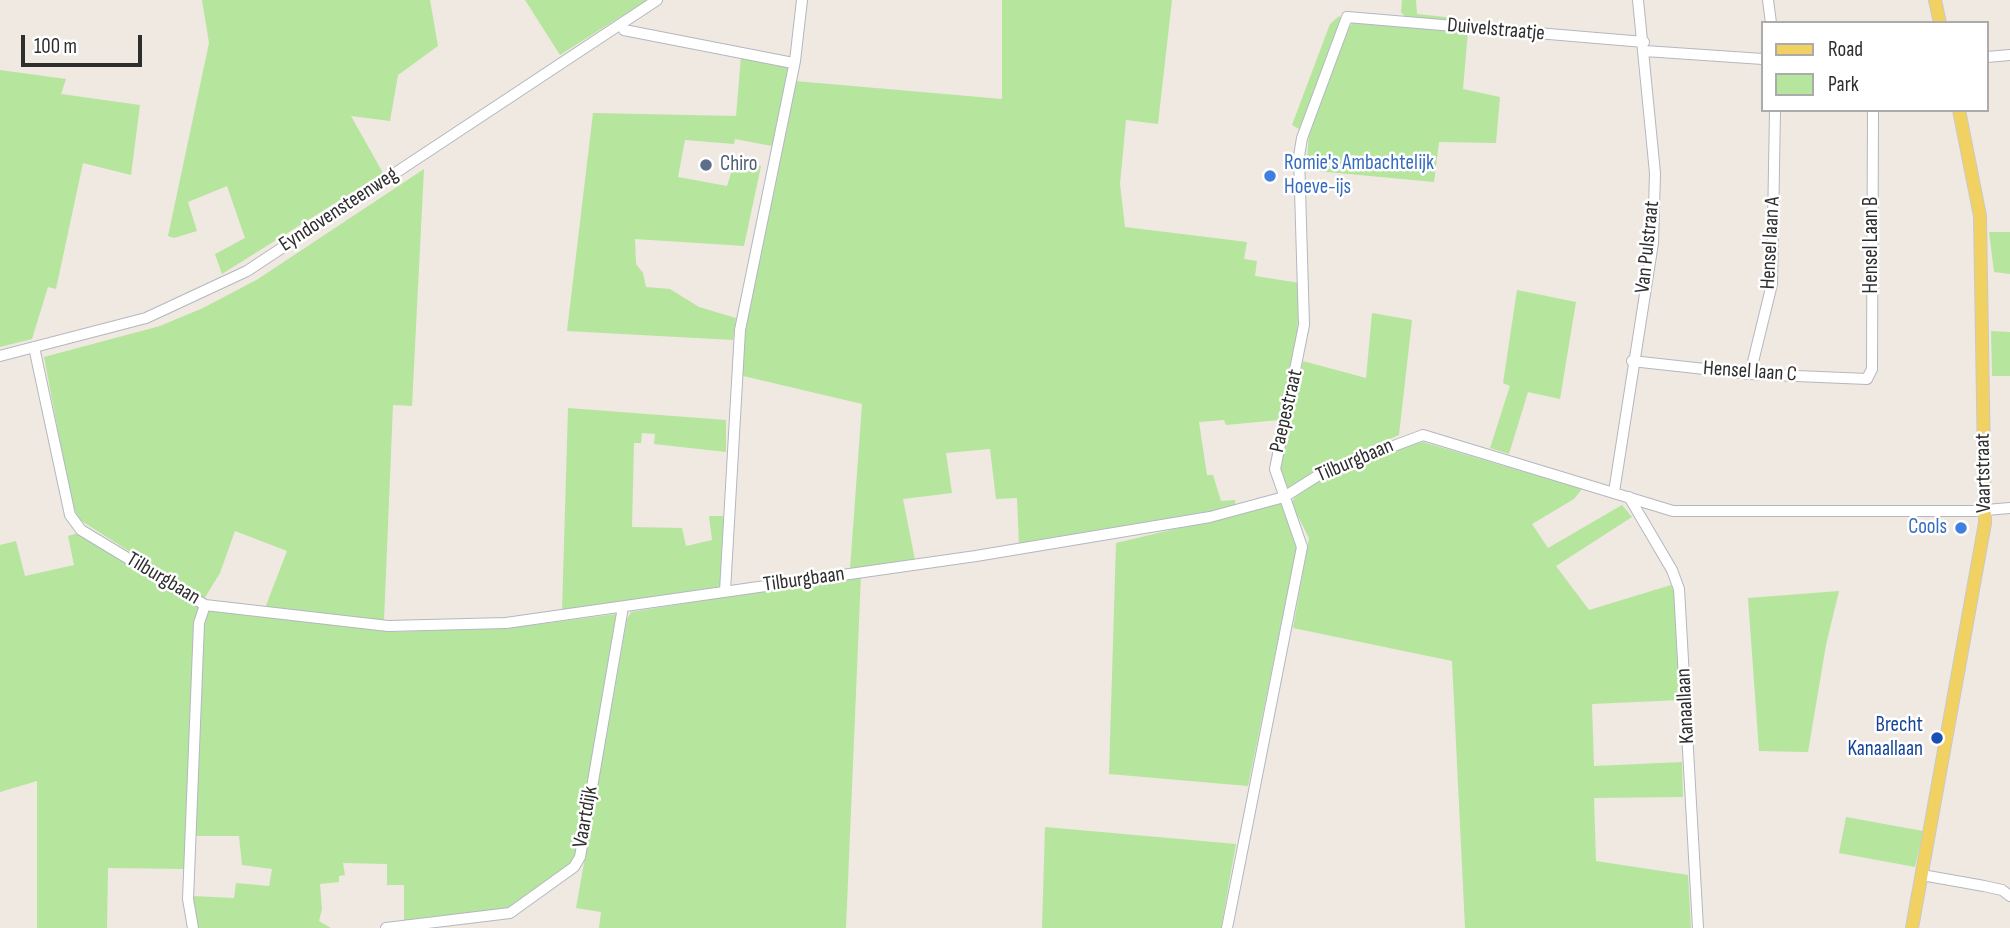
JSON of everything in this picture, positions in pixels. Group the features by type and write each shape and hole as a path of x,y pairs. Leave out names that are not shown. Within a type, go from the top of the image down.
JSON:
{"main road":[{"path":"1935,0 1940,21"},
{"name":"Vaartstraat","path":"1912,928 1978,566 1985,508 1980,216 1959,112"}],"street":[{"name":"Eyndovensteenweg","path":"34,347 146,318 247,271 657,0"},
{"path":"725,591 740,330 793,63 802,0"},
{"name":"Van Pulstraat","path":"1614,492 1632,361 1653,243 1655,173 1638,0"},
{"path":"1768,0 1771,21"},
{"name":"Duivelstraatje","path":"1347,17 1762,59"},
{"name":"Paepestraat","path":"1227,928 1302,547 1301,536 1275,469 1304,325 1299,156 1302,138 1347,17"},
{"path":"621,24 624,30 793,63"},
{"path":"1989,57 2010,55"},
{"name":"Hensel laan A","path":"1750,374 1772,284 1775,112"},
{"name":"Hensel Laan B","path":"1867,379 1872,369 1873,112"},
{"path":"0,356 34,347"},
{"name":"Tilburgbaan","path":"34,347 73,522 205,606 387,626 506,624 1132,531 1210,517 1284,497 1322,473 1423,435 1673,511 1962,511 2010,508"},
{"name":"Hensel laan C","path":"1632,361 1750,374 1867,379"},
{"name":"Kanaallaan","path":"1629,497 1672,570 1679,589 1698,928"},
{"path":"193,928 188,899 199,623 205,606"},
{"name":"Vaartdijk","path":"386,928 510,913 575,867 580,857 623,607"},
{"path":"1922,875 1984,886 2010,896"}],"green space":[{"path":"202,0 430,0 438,46 398,75 390,121 351,116 383,173 222,274 215,254 245,238 227,186 188,202 197,231 174,238 168,236 209,43"},
{"path":"525,0 647,0 560,55"},
{"path":"1002,0 1172,0 1158,124 1126,120 1120,184 1125,227 1247,242 1244,259 1257,261 1255,276 1300,283 1296,354 1279,420 1226,425 1224,420 1199,422 1207,475 1213,475 1221,501 1235,500 1236,507 1019,545 1017,498 996,499 990,449 946,453 952,493 903,499 915,560 850,569 862,404 739,375 741,342 795,81 1002,99"},
{"path":"1402,0 1416,0 1417,14 1468,21 1468,24 1407,19 1401,12"},
{"path":"1339,16 1343,20 1301,130 1292,125 1330,24"},
{"path":"1354,22 1468,31 1463,89 1500,97 1496,143 1439,142 1434,182 1306,170 1309,134 1349,27"},
{"path":"741,56 788,65 790,70 772,146 735,139 734,144 685,140 678,177 727,186 735,160 761,166 744,246 635,239 636,264 643,273 646,287 670,289 699,307 736,318 733,340 567,331 593,113 736,116"},
{"path":"0,70 66,79 61,94 140,105 131,175 83,163 56,289 48,287 32,339 0,347"},
{"path":"424,169 412,406 393,405 384,621 265,608 287,551 235,531 220,573 204,599 80,520 72,505 44,357 160,326 203,308 258,279"},
{"path":"1989,232 2010,232 2010,274 1994,272"},
{"path":"1517,290 1576,302 1560,399 1528,392 1509,454 1490,448 1510,386 1503,383"},
{"path":"1372,313 1412,320 1399,435 1319,469 1291,489 1288,488 1282,478 1280,465 1303,361 1366,378"},
{"path":"1991,331 2010,332 2010,376 1992,376"},
{"path":"568,408 726,420 726,452 654,444 655,434 642,433 641,443 634,443 632,527 682,528 686,546 712,540 709,516 723,516 723,586 562,611"},
{"path":"1423,442 1582,489 1574,499 1532,524 1548,548 1622,505 1632,517 1556,566 1589,610 1671,585 1677,599 1680,700 1592,704 1594,766 1682,762 1683,797 1594,798 1596,861 1688,875 1691,928 1465,928 1452,661 1293,628 1309,538 1291,503 1295,497 1322,477 1406,445"},
{"path":"1283,503 1298,542 1248,786 1109,774 1116,543"},
{"path":"78,533 201,609 186,869 108,868 107,928 37,928 37,781 0,792 0,545 16,541 25,576 74,565 68,536"},
{"path":"861,575 846,928 599,928 601,912 576,908 627,619 631,612"},
{"path":"1839,591 1826,645 1808,752 1759,751 1748,598"},
{"path":"210,609 394,632 517,627 616,614 575,857 571,863 512,908 404,921 404,885 387,885 387,864 343,863 345,875 339,876 339,882 320,884 322,909 319,921 331,928 198,928 192,896 234,898 236,883 269,886 272,869 242,865 239,836 194,836 203,622"},
{"path":"1846,817 1923,831 1915,867 1839,853"},
{"path":"1045,827 1236,844 1221,928 1042,928"}],"place":[{"name":"Chiro","path":"706,165"},
{"name":"Romie's Ambachtelijk Hoeve-ijs","path":"1270,176"},
{"name":"Cools","path":"1961,528"},
{"name":"Brecht Kanaallaan","path":"1937,738"}]}
